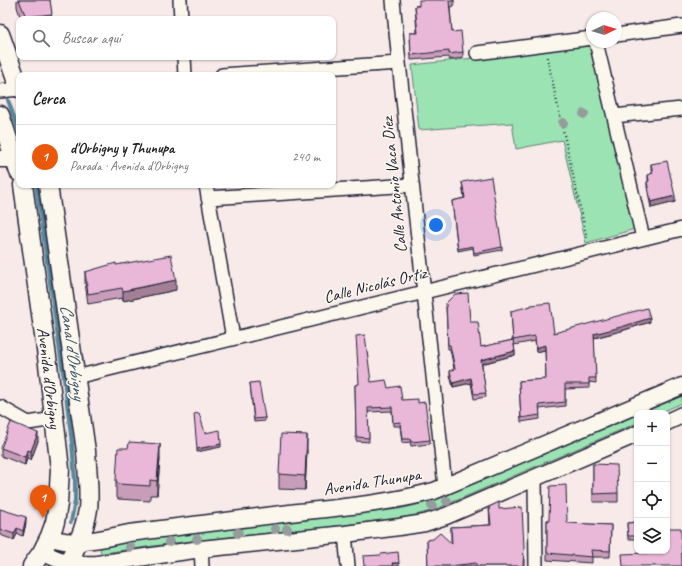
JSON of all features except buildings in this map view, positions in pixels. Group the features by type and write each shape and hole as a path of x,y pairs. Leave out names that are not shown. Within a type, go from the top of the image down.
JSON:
{"main road":[{"path":"0,34 16,80"},
{"path":"0,115 13,162"},
{"name":"Avenida d'Orbigny","path":"23,188 48,364 60,469 58,504 55,522 50,536 37,559"},
{"name":"Avenida d'Orbigny","path":"48,188 86,451 88,485 88,509 84,526 79,541 66,564"}],"street":[{"path":"180,0 181,16"},
{"name":"Calle Antonio Vaca Díez","path":"393,0 445,486"},
{"path":"622,34 682,26"},
{"path":"477,53 586,39"},
{"path":"597,48 643,238"},
{"path":"184,60 185,72"},
{"path":"266,72 399,63"},
{"path":"0,91 16,89"},
{"path":"614,116 682,109"},
{"path":"336,187 412,185"},
{"path":"234,338 207,191 310,188"},
{"name":"Calle Nicolás Ortiz","path":"76,377 682,229"},
{"name":"Avenida Thunupa","path":"50,536 58,540 69,542 100,539 129,532 325,509 392,500 428,492 682,386"},
{"path":"0,407 28,422 54,419"},
{"path":"670,421 682,415"},
{"path":"37,559 59,560 66,564 97,564 201,549 345,534 425,523 446,516 634,435"},
{"path":"534,479 536,566"},
{"path":"345,534 348,566"},
{"path":"201,549 202,566"}],"path":[{"path":"544,44 590,252"}],"green space":[{"path":"586,46 586,48 592,48 635,229 586,243 562,140 516,149 512,123 419,130 412,65"},
{"path":"682,396 682,403 667,410 649,410"},
{"path":"634,416 634,424 448,504 416,515 328,527 183,542 102,553 100,551 101,547 105,545 183,534 399,509 440,498"}],"waterway":[{"name":"Canal d'Orbigny","path":"8,100 16,123"},
{"name":"Canal d'Orbigny","path":"36,188 72,443 75,501 71,522"}],"place":[{"name":"d'Orbigny y Thunupa","path":"43,518"}]}
